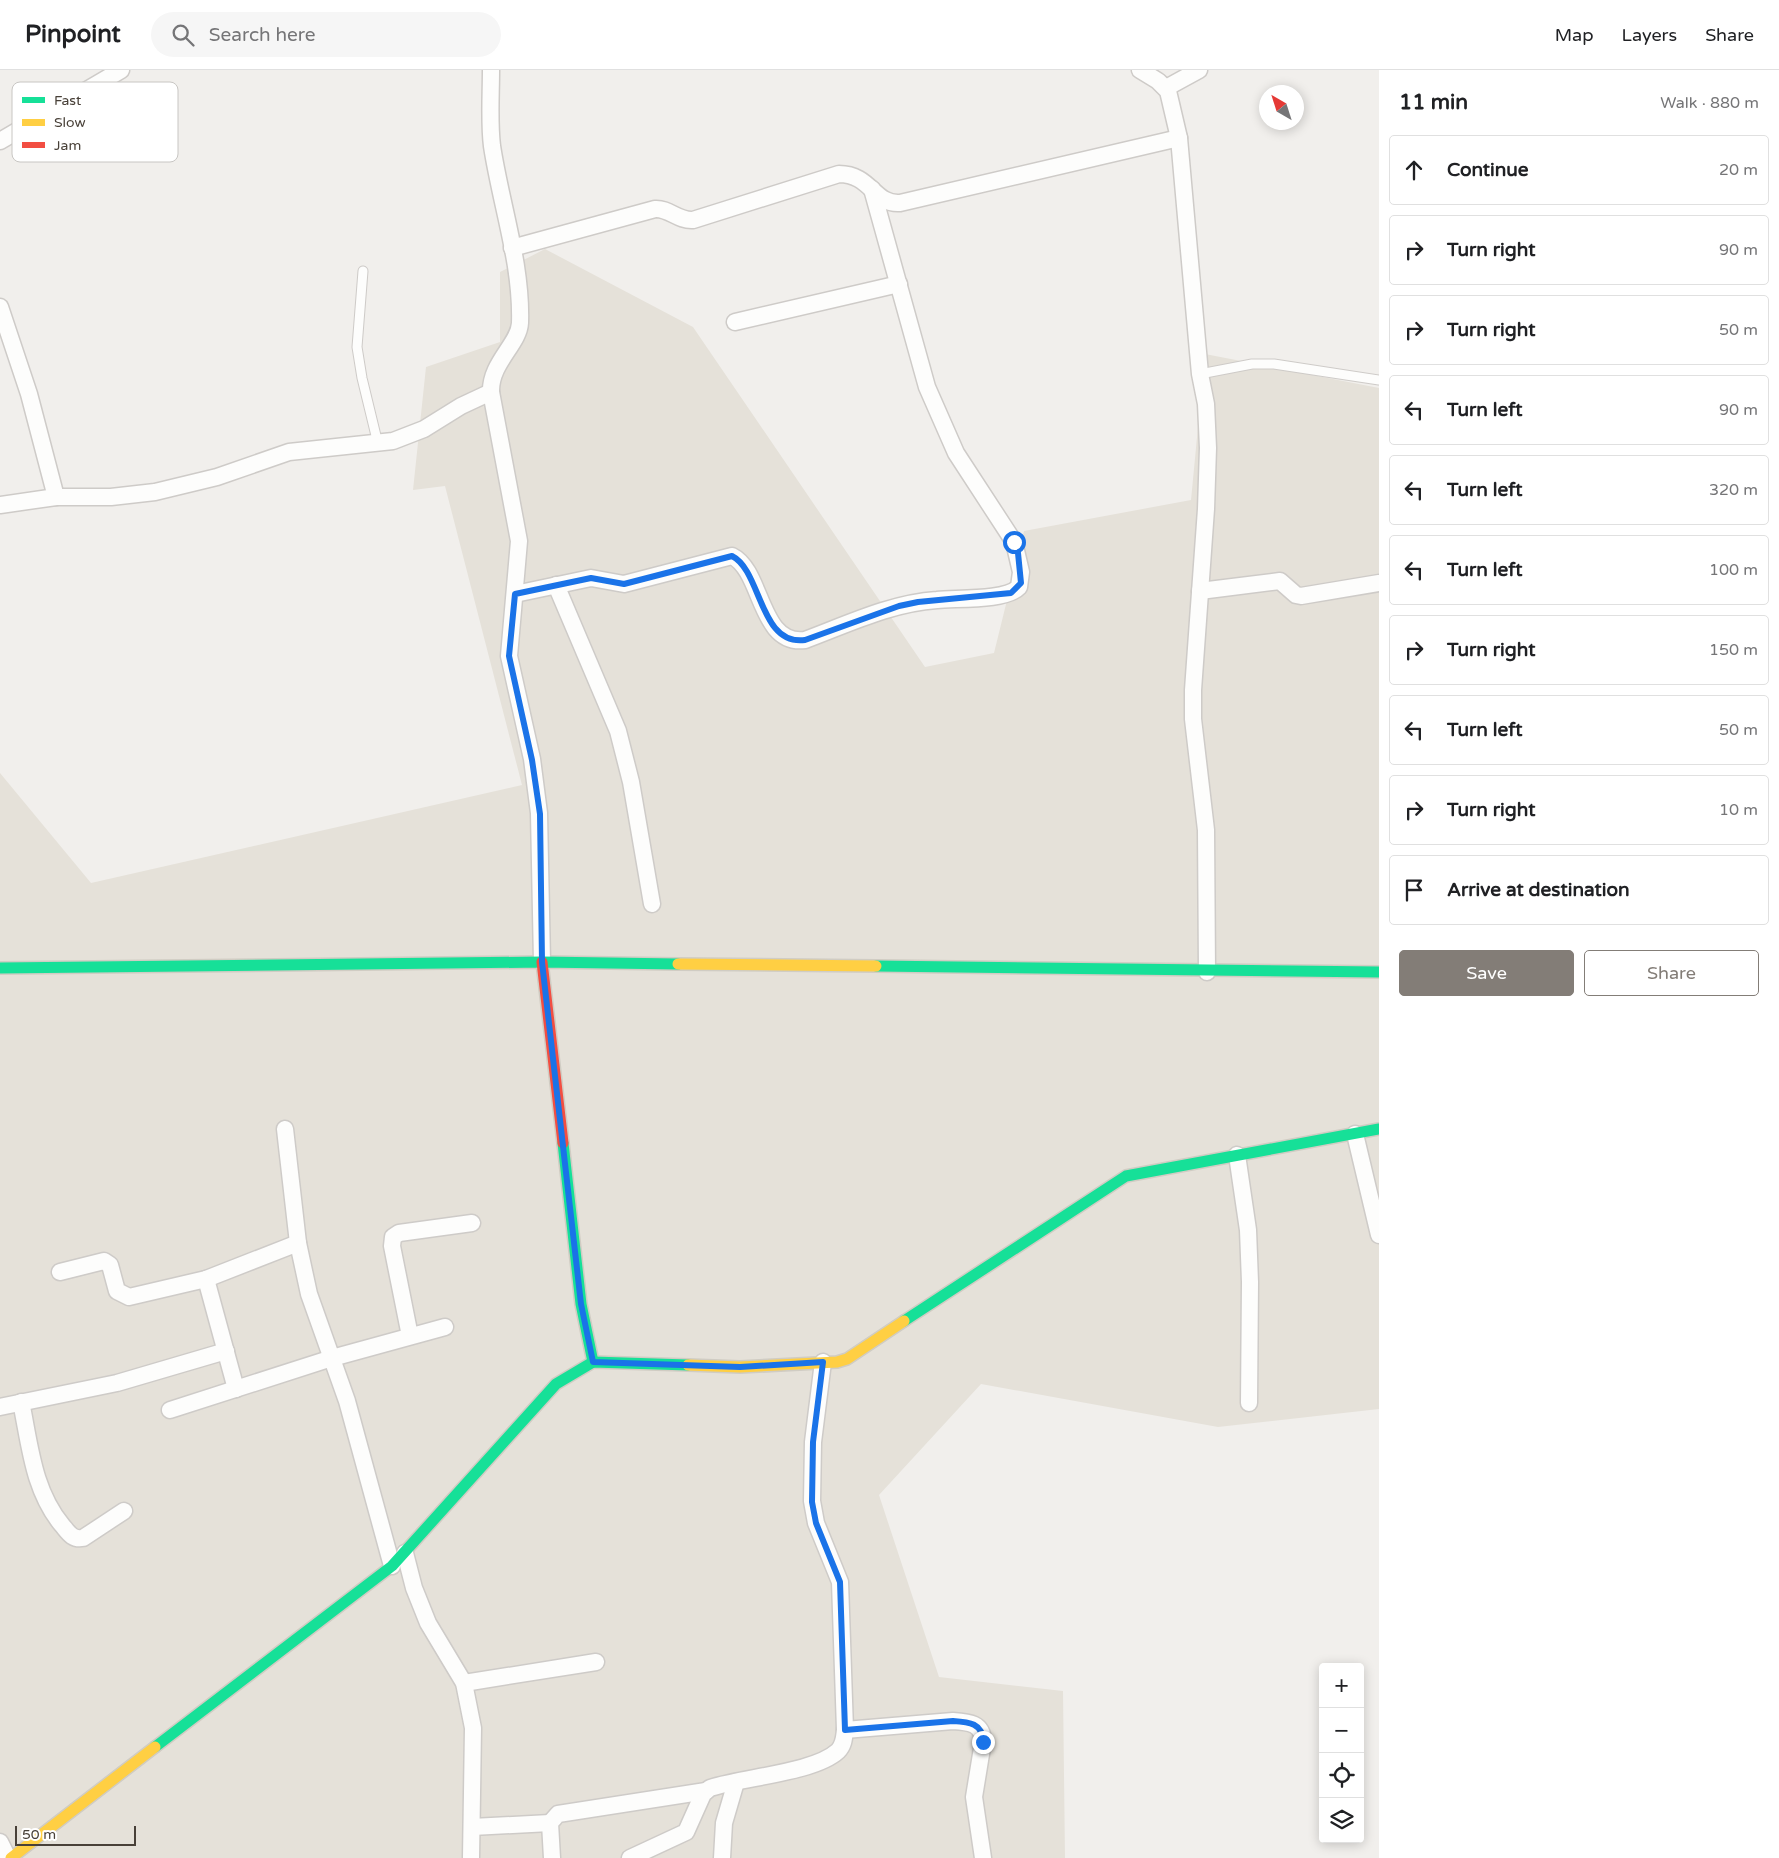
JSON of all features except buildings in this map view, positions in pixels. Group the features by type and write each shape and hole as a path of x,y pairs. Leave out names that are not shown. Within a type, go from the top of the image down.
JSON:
{"main road":[{"path":"542,962 581,1304 593,1362"},
{"path":"1,968 542,962 1207,972 1379,972"},
{"path":"10,1858 392,1566 556,1384 593,1362 740,1367 829,1362 846,1359 1126,1176 1379,1129"}],"street":[{"path":"101,82 121,70"},
{"path":"491,70 492,145 512,248 519,298 520,326 494,371 491,381 491,392 519,541 509,656 532,760 540,814 542,962"},
{"path":"1140,70 1166,88 1179,138 1200,374 1206,404 1208,448 1193,719 1206,830 1207,972"},
{"path":"1166,88 1199,70"},
{"path":"0,141 12,134"},
{"path":"512,248 656,209 666,211 682,219 693,220 839,174 857,176 888,202 900,203 1179,138"},
{"path":"515,594 591,578 624,584 732,556 742,565 775,627 787,639 795,641 805,640 899,606 933,600 1006,595 1015,591 1021,583 1018,553 1007,530 956,453 943,428 919,360 872,189"},
{"path":"735,322 899,284"},
{"path":"0,307 28,394 56,497"},
{"path":"0,505 56,497 111,497 155,492 217,477 289,452 378,444 416,433 461,406 491,392"},
{"path":"1200,592 1278,581 1285,584 1296,595 1301,596 1379,583"},
{"path":"556,585 618,731 630,782 652,904"},
{"path":"285,1129 298,1243 309,1294 347,1401 392,1566"},
{"path":"1355,1134 1379,1235"},
{"path":"1237,1155 1249,1256 1249,1403"},
{"path":"410,1336 392,1246 393,1237 399,1233 472,1223"},
{"path":"60,1272 104,1260 110,1265 117,1291 129,1297 206,1279 298,1243"},
{"path":"206,1279 236,1389"},
{"path":"170,1410 332,1358 445,1327"},
{"path":"0,1407 117,1383 226,1351"},
{"path":"552,1858 550,1823 553,1818 564,1812 706,1791 736,1782 807,1766 833,1755 842,1746 845,1730 840,1582 816,1523 812,1502 813,1442 829,1362"},
{"path":"21,1402 40,1492 70,1535 76,1539 83,1538 124,1511"},
{"path":"405,1553 421,1608 464,1683 473,1728 471,1858"},
{"path":"464,1683 596,1662"},
{"path":"845,1730 953,1721 969,1722 978,1727 983,1736 983,1742 974,1796 983,1858"},
{"path":"722,1858 724,1823 736,1782"},
{"path":"630,1858 686,1832 706,1791"},
{"path":"472,1827 550,1823"},
{"path":"0,1842 10,1858"}],"lane":[{"path":"363,271 357,347 362,378 378,444"},
{"path":"1200,374 1245,364 1268,364 1379,380"}],"shaded area":[{"path":"545,249 693,327 925,667 994,653 1024,531 1191,500 1205,354 1379,388 1379,1409 1218,1427 981,1384 879,1495 939,1677 1063,1691 1065,1858 0,1858 0,773 91,883 522,785 445,486 413,490 426,367 500,342 500,272"}],"traffic: fast":[{"path":"0,968 542,962 678,964"},
{"path":"876,966 1379,972"},
{"path":"904,1321 1126,1176 1379,1129"},
{"path":"563,1143 581,1304 593,1362"},
{"path":"155,1747 392,1566 556,1384 593,1362 688,1365"}],"traffic: slow":[{"path":"678,964 876,966"},
{"path":"688,1365 740,1367 837,1362 847,1359 904,1321"},
{"path":"11,1858 155,1747"}],"traffic: jam":[{"path":"542,962 563,1143"}],"route":[{"path":"983,1742 981,1731 975,1724 969,1722 953,1721 845,1730 840,1582 816,1523 812,1502 813,1442 823,1362 740,1367 593,1362 581,1304 542,962 540,814 532,760 509,656 515,594 591,578 624,584 732,556 739,560 781,635 795,641 805,640 899,606 933,600 1006,595 1011,593 1021,583 1018,553 1014,542"}]}
